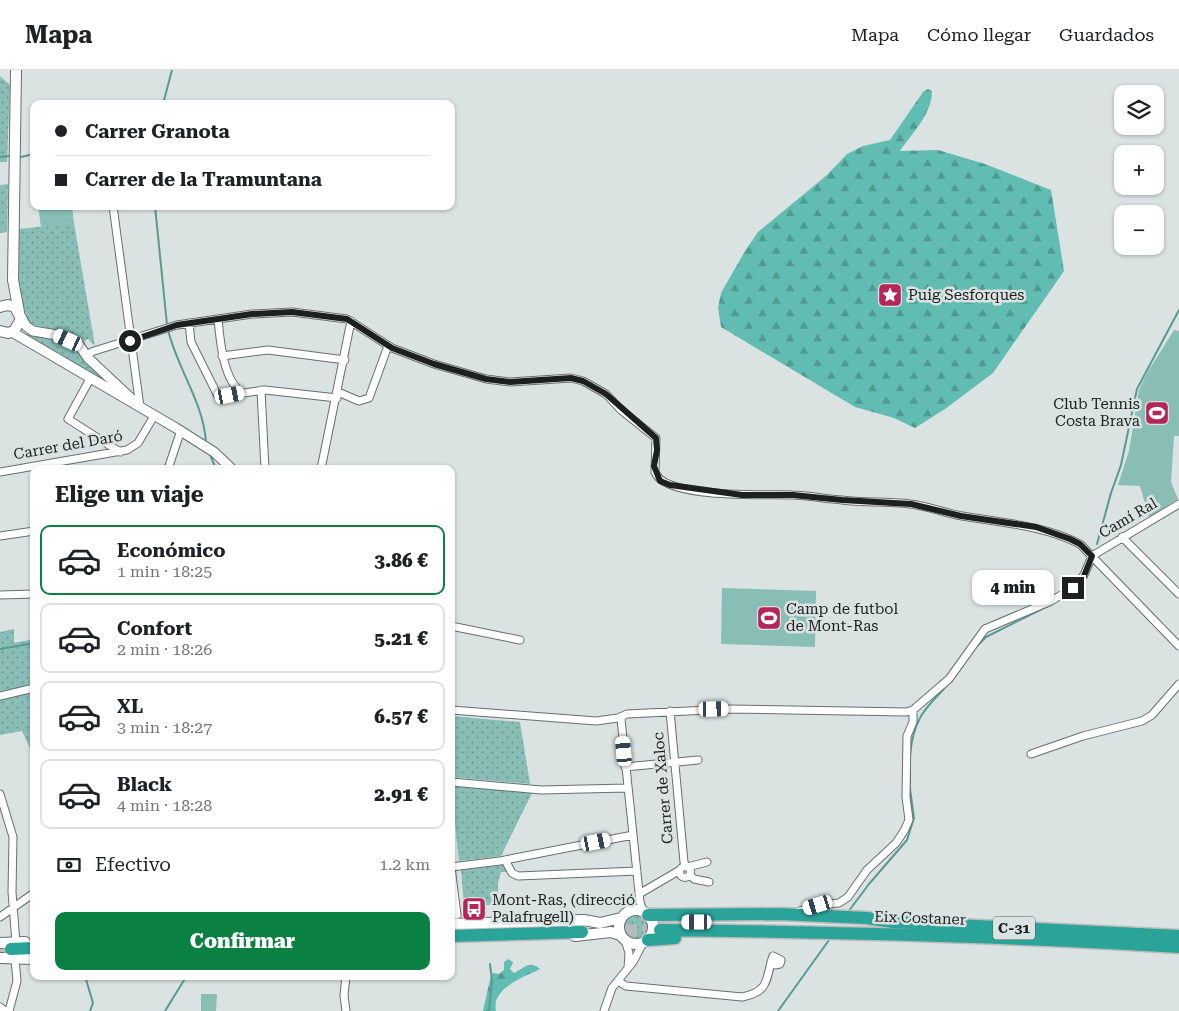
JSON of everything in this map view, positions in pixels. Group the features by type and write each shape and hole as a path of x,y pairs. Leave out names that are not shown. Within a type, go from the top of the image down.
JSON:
{"highway":[{"path":"647,915 779,914 868,918 893,922"},
{"name":"Eix Costaner","path":"647,915 893,922"},
{"name":"Eix Costaner","path":"647,915 884,933 1071,940 1179,947"},
{"name":"C-31","path":"893,922 1179,936"},
{"path":"455,930 581,929 455,936"},
{"path":"1134,933 1179,931"},
{"path":"645,941 755,936 872,937 884,933"},
{"path":"1071,940 1110,946 1179,951"},
{"path":"11,950 30,948"},
{"path":"11,950 30,953"}],"main road":[{"path":"0,307 10,293 13,280 16,70"},
{"path":"7,333 19,325 20,314 13,280"},
{"path":"0,307 11,306 20,314"},
{"path":"455,942 581,936 611,932 633,944 645,941 653,926 647,915 626,912 621,918 618,928 623,938"},
{"path":"455,920 584,920 600,923 621,918"},
{"path":"0,958 11,950 30,943"},
{"path":"11,950 30,957"}],"street":[{"path":"114,210 140,407"},
{"path":"84,351 89,353 189,323 252,314 292,312 351,321 390,347 369,398 358,401 338,395 260,390 223,396 213,391 191,342 189,323"},
{"path":"20,314 26,326 33,330 58,335 84,351 140,407"},
{"path":"218,319 222,356 236,388 242,393"},
{"path":"323,465 345,360 351,321"},
{"path":"7,333 181,430 214,452 228,465"},
{"name":"Camí Ral","path":"390,347 434,364 498,381 571,378 595,386 656,438 655,472 660,481 670,485 742,495 793,495 911,504 961,516 1036,527 1080,544 1092,556 1179,504"},
{"path":"84,351 98,350"},
{"path":"222,356 268,350 345,360"},
{"path":"90,379 68,419 120,452"},
{"path":"260,390 265,465"},
{"name":"Carrer del Daró","path":"42,465 120,452 134,447 154,416"},
{"path":"169,465 181,430"},
{"name":"Carrer del Daró","path":"0,472 30,467"},
{"path":"0,536 30,532"},
{"path":"1122,537 1179,594"},
{"path":"455,710 596,721 670,711 728,709 906,712 913,710 949,678 985,629 1042,605 1073,588 1084,576 1092,556 1179,646"},
{"path":"0,595 30,594"},
{"path":"455,627 520,640"},
{"path":"1031,754 1083,736 1142,721 1152,715 1179,684"},
{"path":"0,696 30,689"},
{"path":"779,914 796,912 818,905 839,903 848,897 867,870 896,843 904,831 908,820 906,797 907,736 913,722 913,710"},
{"name":"Carrer de Xaloc","path":"670,711 686,869"},
{"path":"623,716 621,719 625,767 639,894 647,915"},
{"path":"625,767 698,760"},
{"path":"455,782 541,790 627,788"},
{"path":"0,794 13,837 11,950 17,982 9,1011"},
{"path":"455,866 505,860 632,835"},
{"path":"505,860 512,873 518,876 637,871"},
{"path":"639,894 670,875 707,862"},
{"path":"686,869 694,879 709,882"},
{"path":"0,917 30,897"},
{"path":"623,938 629,952 628,968"},
{"path":"604,1011 608,994 628,968 645,941"},
{"path":"618,981 626,986 742,997 758,993 764,987 771,962"},
{"path":"343,1011 346,980"},
{"path":"0,1007 5,1011"}],"green space":[{"path":"0,76 10,85 7,162 0,162"},
{"path":"928,89 932,91 929,108 921,123 900,151 938,150 985,164 1051,190 1064,271 993,373 945,409 915,428 894,418 855,407 721,327 718,308 721,293 758,232 827,175 847,154 863,146 890,140 923,92"},
{"path":"8,184 7,232 0,233 0,185"},
{"path":"39,210 72,210 74,223 41,227"},
{"path":"74,223 95,346 88,339 82,342 59,331 30,324 19,296 19,229"},
{"name":"Club Tennis Costa Brava","path":"1174,330 1179,331 1179,436 1174,436 1171,482 1178,499 1149,517 1140,486 1118,485 1129,451 1139,390 1147,373"},
{"path":"30,331 47,335 76,348 109,385 26,335"},
{"name":"Camp de futbol de Mont-Ras","path":"722,588 816,591 815,647 721,644"},
{"path":"14,629 14,643 30,640 30,685 0,692 0,632"},
{"path":"30,693 30,748 22,731 0,735 0,700"},
{"path":"455,716 520,722 530,784 455,777"},
{"path":"455,786 532,793 501,856 459,861 455,824"},
{"path":"505,865 508,872 501,872 498,883 498,905 464,905 461,870"},
{"path":"636,913 646,917 650,927 646,937 636,941 626,937 622,927 626,917"},
{"path":"508,959 513,962 510,969 514,973 529,965 540,969 510,984 499,996 496,1003 496,1011 483,1011 491,975 493,973 499,974 504,970 504,962"},
{"path":"201,994 217,994 216,1011 201,1011"}],"waterway":[{"path":"164,100 172,70"},
{"path":"21,157 30,155"},
{"path":"0,157 9,156"},
{"path":"155,210 167,325"},
{"path":"1097,544 1121,465 1137,389 1179,310"},
{"path":"168,330 177,358 200,414 206,443"},
{"path":"209,452 214,465"},
{"path":"1054,603 1081,586 1092,565"},
{"path":"976,647 986,637 1050,605"},
{"path":"0,649 30,644"},
{"path":"910,755 916,726 921,715 960,669"},
{"path":"848,912 869,884 907,840 914,818 910,789 910,759"},
{"path":"778,1011 829,940"},
{"path":"489,1011 492,981 490,964"},
{"path":"86,980 93,1003 90,1011"},
{"path":"165,1011 184,980"}],"tunnel":[{"path":"607,931 660,930"},
{"path":"0,949 11,949"}],"place":[{"name":"Puig Sesforques","path":"890,295"},
{"name":"Club Tennis Costa Brava","path":"1157,413"},
{"name":"Camp de futbol de Mont-Ras","path":"769,618"},
{"name":"Mont-Ras, (direcció Palafrugell)","path":"474,909"}],"route":[{"path":"130,341 177,325 252,314 292,312 347,319 356,323 392,348 458,372 486,379 510,382 571,378 595,386 656,438 657,450 654,466 657,477 663,483 696,491 742,495 793,495 911,504 961,516 1036,527 1061,534 1080,544 1092,556 1084,576 1073,588"}]}
